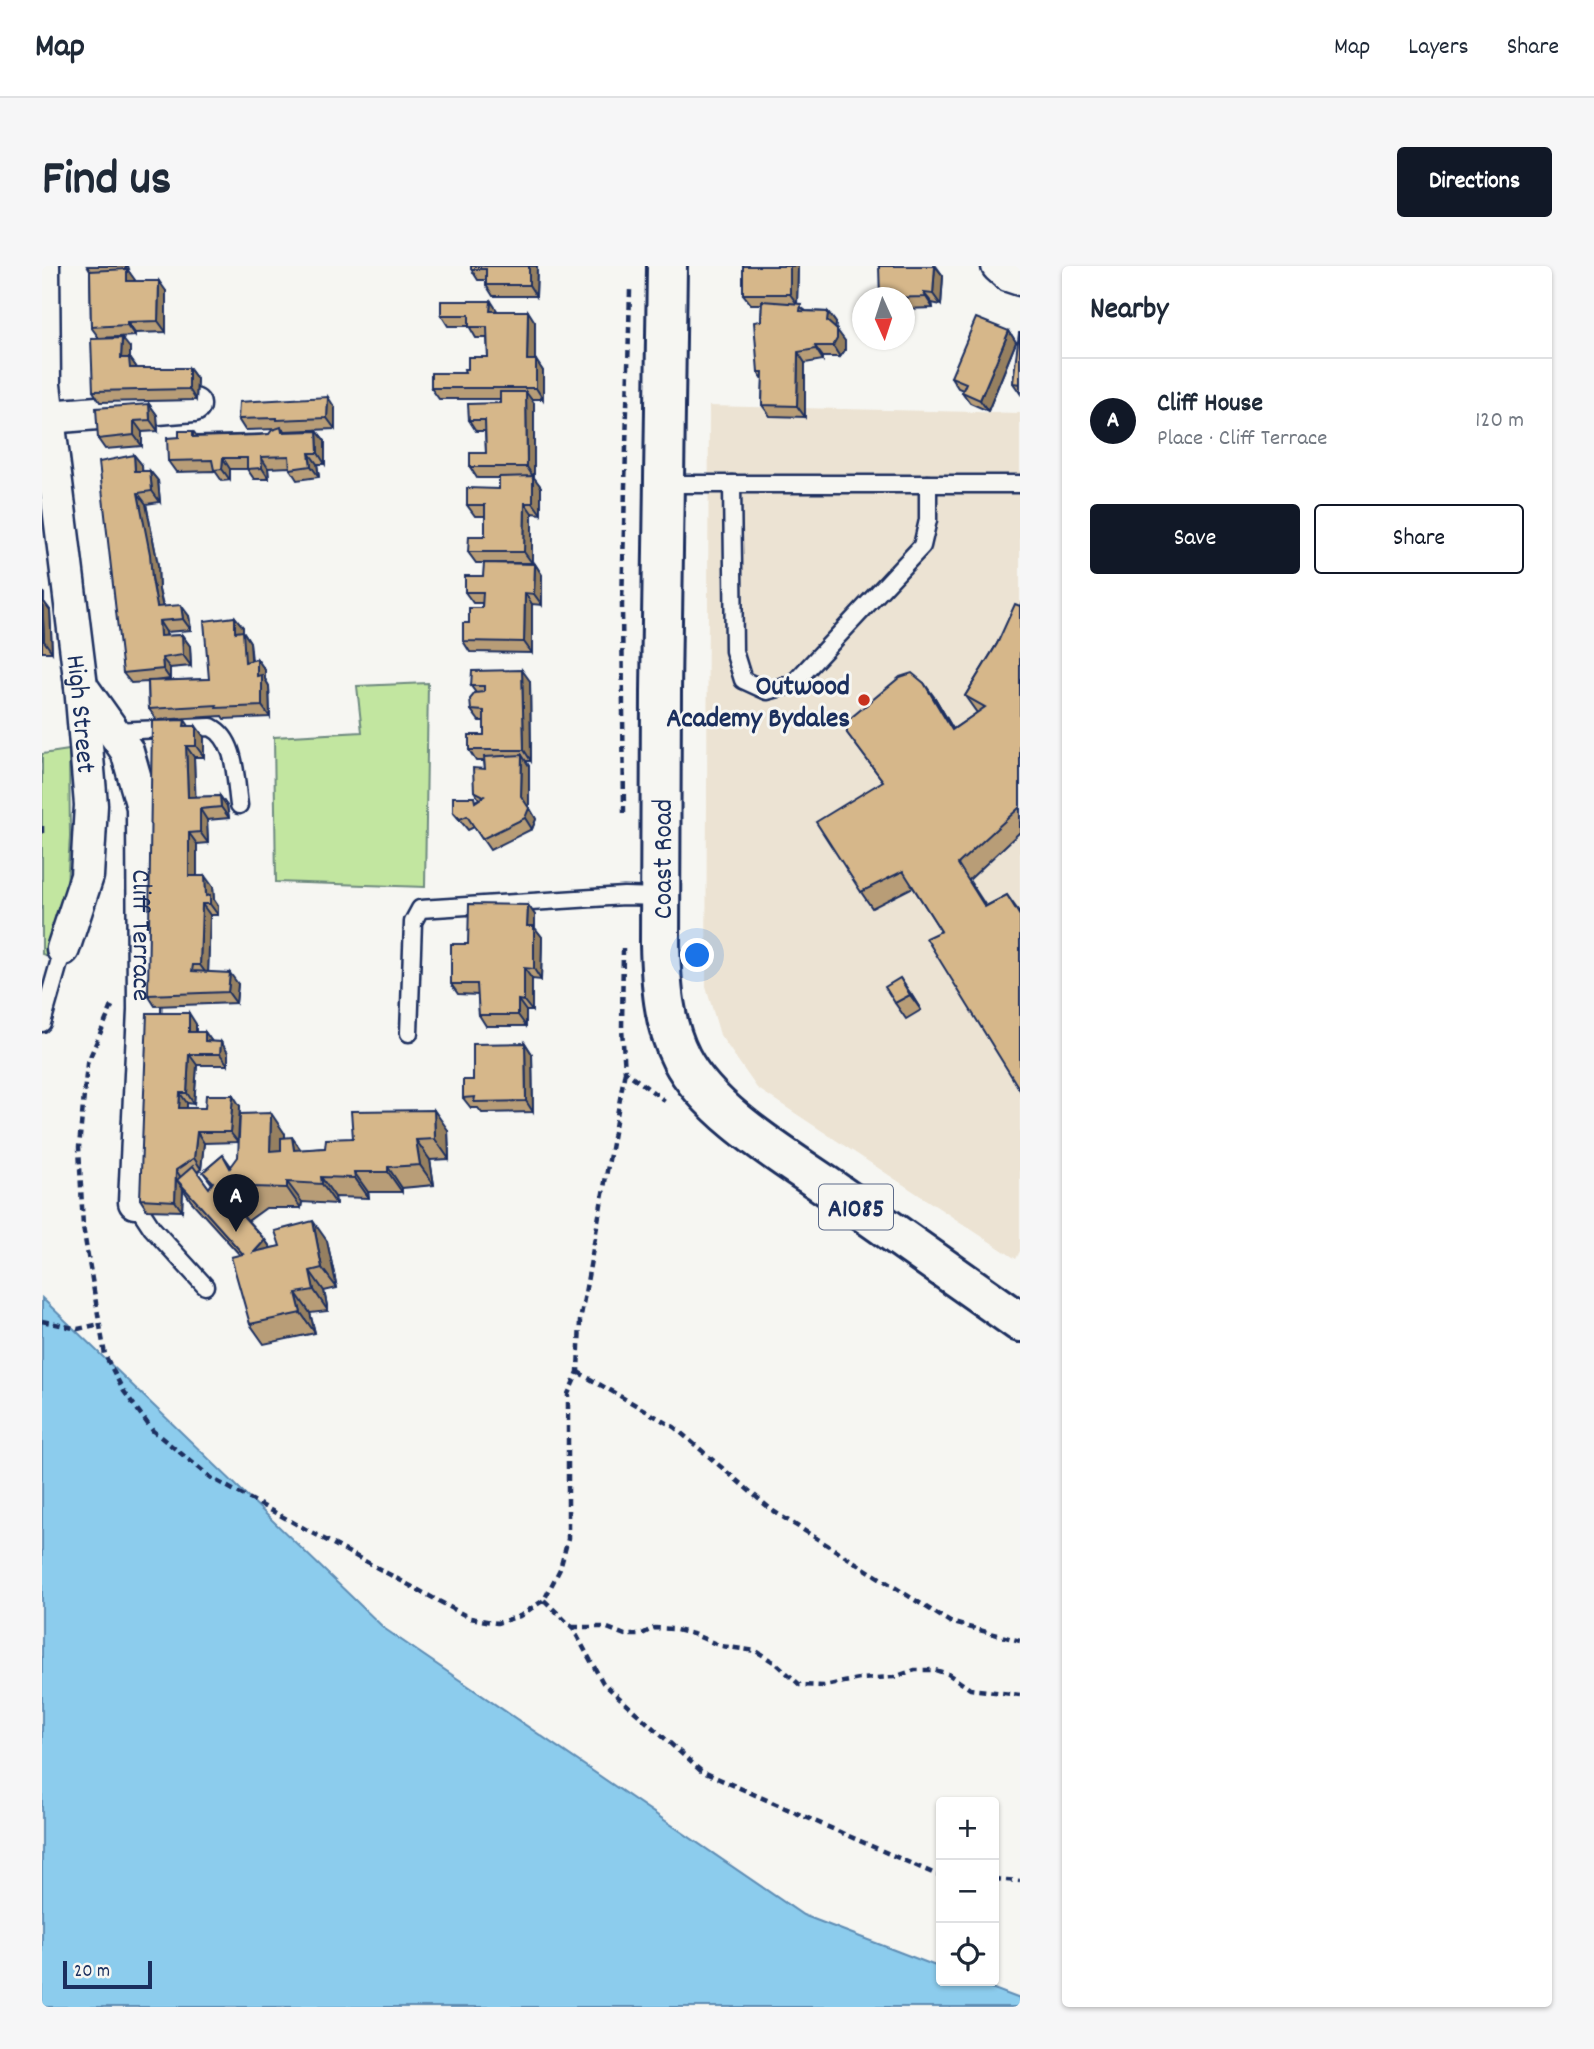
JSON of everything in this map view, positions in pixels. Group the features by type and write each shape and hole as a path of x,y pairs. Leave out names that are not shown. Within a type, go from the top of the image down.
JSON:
{"main road":[{"name":"Coast Road","path":"667,266 663,484 643,897 672,1035 682,1059 699,1084 740,1125 1020,1322"}],"street":[{"name":"High Street","path":"43,266 44,385 81,686 91,805 87,876 63,949"},
{"path":"998,266 1008,275 1020,279"},
{"path":"49,417 194,405"},
{"name":"Cliff Terrace","path":"81,686 127,751 143,807 144,1010 135,1202"}],"lane":[{"path":"663,484 1020,484"},
{"path":"732,484 734,651 743,680 767,691 793,684 922,546 928,520 928,484"},
{"path":"113,731 211,727 221,732 230,746 239,805"},
{"path":"409,1033 413,922 420,909 643,897"},
{"path":"42,1023 63,949"},
{"path":"135,1202 152,1228 205,1286"}],"path":[{"path":"624,827 622,605 630,278"},
{"path":"42,827 42,838"},
{"path":"622,1028 643,897"},
{"path":"116,996 87,1063 79,1147 83,1227 105,1355 122,1390 153,1431 213,1479 470,1618 497,1623 520,1616 544,1600 560,1569 568,1539 568,1394 578,1372 580,1321 625,1071"},
{"path":"42,1321 78,1329 100,1324"},
{"path":"578,1372 674,1427 773,1511 950,1622 1020,1641"},
{"path":"544,1600 572,1627 603,1683 701,1771 936,1874"},
{"path":"572,1627 605,1627 625,1634 640,1635 654,1628 672,1629 693,1634 721,1646 756,1650 777,1664 800,1685 824,1686 859,1679 894,1677 915,1670 935,1670 948,1674 970,1689 1020,1695"},
{"path":"999,1879 1020,1881"}],"shaded area":[{"name":"Outwood Academy Bydales","path":"709,406 1020,413 1020,1251 1016,1259 757,1088 720,1035 706,987"}],"green space":[{"path":"428,683 425,887 276,882 274,737 362,732 357,686"},
{"path":"69,750 70,836 66,901 48,956 42,954 42,754"}],"water":[{"path":"42,1298 385,1629 803,1915 936,1966 936,1986 986,1986 1020,1999 1020,2007 42,2007"}],"building":[{"path":"471,266 529,266 529,285 486,285 486,269 471,269"},
{"path":"743,266 790,266 790,294 743,294"},
{"path":"879,266 935,266 933,294 924,293 926,297 915,297 915,287 880,287"},
{"path":"127,269 127,281 159,281 158,321 91,327 90,271"},
{"path":"441,301 491,301 490,311 528,311 527,360 536,360 536,388 431,388 431,373 465,373 464,369 468,369 468,357 488,357 487,327 469,327 469,315 441,315"},
{"path":"762,301 801,304 800,311 828,312 827,321 837,330 837,339 833,346 815,346 816,349 798,352 797,406 762,405 763,372 758,372 754,322 761,321"},
{"path":"976,318 1009,331 980,400 962,392 966,383 951,377"},
{"path":"1020,333 1020,384 1013,383"},
{"path":"122,338 121,358 129,358 130,368 189,368 189,389 93,391 91,339"},
{"path":"500,392 526,392 527,467 470,467 470,453 486,453 485,420 469,420 468,404 500,403"},
{"path":"328,397 327,418 238,419 239,402"},
{"path":"149,404 150,420 134,421 134,435 98,439 96,408"},
{"path":"281,427 282,432 317,431 318,453 309,453 311,466 290,469 289,456 261,457 262,468 247,469 247,458 223,458 222,469 214,470 212,460 168,461 167,438 179,437 179,431 193,431 193,437 259,435 269,434"},
{"path":"134,455 135,471 150,471 152,491 138,493 157,607 181,605 183,619 159,621 160,636 182,635 183,655 162,658 163,669 123,673 99,462"},
{"path":"533,476 533,503 525,503 524,552 468,552 469,536 485,536 485,505 467,505 467,488 499,489 499,477"},
{"path":"484,563 535,564 534,594 525,593 524,642 463,641 463,623 469,623 469,608 482,608 483,592 465,592 465,576 483,576"},
{"path":"42,599 44,641 42,641"},
{"path":"1015,604 1020,606 1020,807 958,864 985,907 1007,895 1020,916 1020,1090 926,938 941,931 903,871 861,892 816,822 883,781 847,733 847,721 900,677 912,673 924,683 952,730 985,707 965,696 997,644"},
{"path":"235,617 235,632 243,631 245,662 257,659 257,676 262,675 262,706 216,708 217,705 149,709 148,681 209,679 204,621"},
{"path":"522,670 524,750 469,750 469,735 484,735 484,711 471,710 470,699 475,693 484,692 484,686 471,686 472,671"},
{"path":"185,720 184,726 196,726 196,746 186,746 188,797 220,796 221,807 200,809 200,832 189,833 189,876 205,876 206,896 210,895 210,904 202,904 200,965 193,965 192,971 230,973 228,992 148,995 152,721"},
{"path":"522,755 521,796 529,808 525,818 482,839 467,816 460,819 453,812 453,797 474,797 475,802 484,796 474,791 473,768 485,769 484,757"},
{"path":"469,904 528,905 527,926 534,926 534,969 524,968 524,1001 518,1000 518,1015 479,1015 477,984 451,984 451,944 468,944"},
{"path":"900,978 910,995 895,1003 885,987"},
{"path":"147,1013 189,1013 189,1032 205,1032 205,1041 221,1042 220,1054 189,1054 187,1093 180,1093 179,1108 205,1108 206,1095 233,1095 230,1132 197,1132 194,1158 176,1170 175,1201 140,1199"},
{"path":"525,1043 526,1101 474,1102 475,1097 463,1098 463,1080 473,1080 473,1044"},
{"path":"434,1110 435,1139 416,1140 420,1165 388,1167 388,1172 354,1172 355,1178 321,1177 322,1184 287,1182 287,1188 252,1187 231,1203 265,1240 254,1252 280,1246 275,1231 313,1221 322,1268 310,1271 314,1290 296,1293 301,1313 250,1324 231,1257 243,1254 177,1180 193,1166 209,1188 213,1182 203,1172 223,1155 230,1168 238,1157 240,1114 271,1113 270,1151 281,1150 281,1138 292,1137 294,1150 325,1148 326,1139 353,1138 351,1111"}],"place":[{"name":"Outwood Academy Bydales","path":"864,700"},
{"name":"Cliff House","path":"236,1232"}]}
